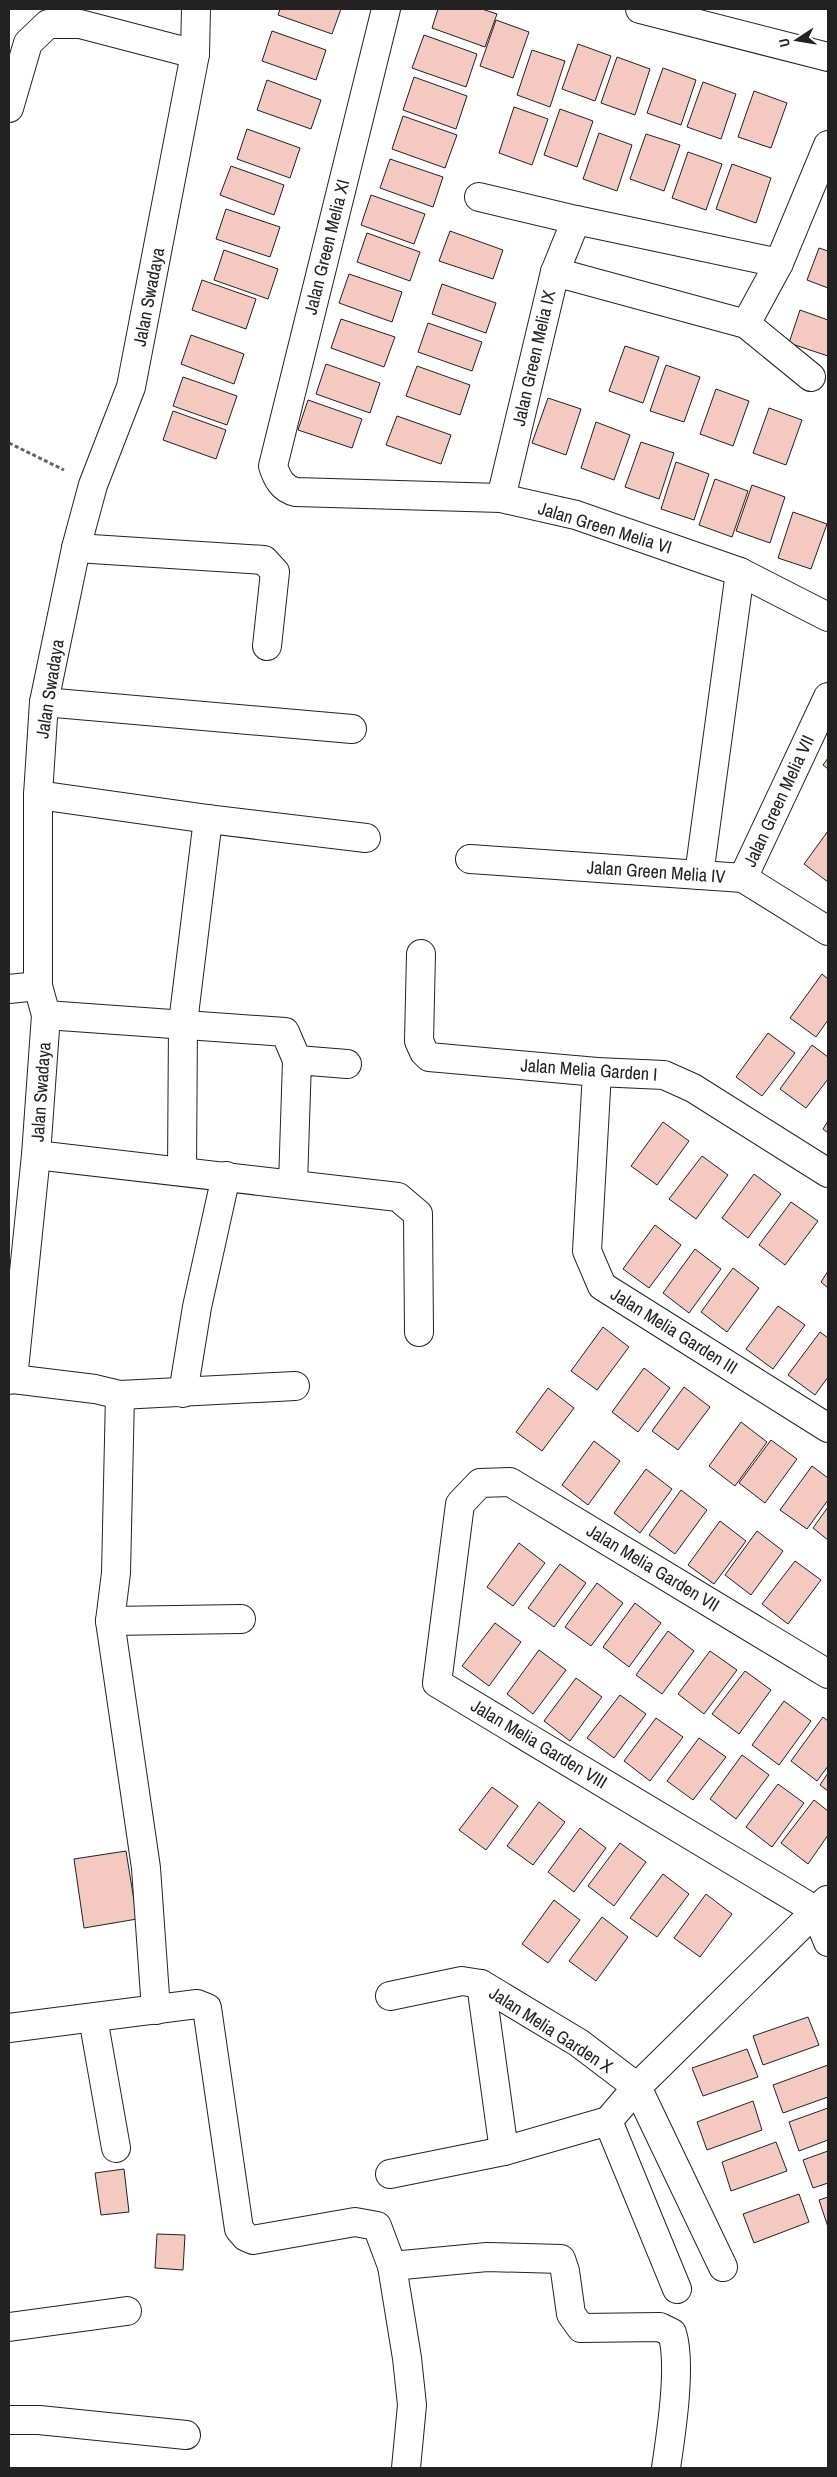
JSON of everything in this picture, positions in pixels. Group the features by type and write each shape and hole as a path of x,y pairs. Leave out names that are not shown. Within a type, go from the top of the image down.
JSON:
{"street":[{"name":"Jalan Swadaya","path":"11,1380 36,1155 46,1015 38,986 38,795 44,702 76,548 94,485 131,387 195,54 196,9"},
{"name":"Jalan Green Melia XI","path":"281,483 273,466 386,9"},
{"path":"640,9 828,57"},
{"path":"9,108 28,43 48,24 80,24 195,54"},
{"path":"746,324 779,263 828,145"},
{"path":"480,196 576,220 779,263"},
{"name":"Jalan Green Melia IX","path":"501,498 555,272 576,220"},
{"path":"555,272 746,324 811,377"},
{"name":"Jalan Green Melia VI","path":"281,483 290,491 296,492 501,498 576,515 740,572 828,617"},
{"path":"76,548 264,560 275,572 267,646"},
{"path":"699,875 740,572"},
{"name":"Jalan Green Melia VII","path":"743,878 828,697"},
{"path":"44,702 352,729"},
{"path":"38,795 208,819 366,838"},
{"path":"182,1171 183,1024 208,819"},
{"name":"Jalan Green Melia IV","path":"470,859 743,878 828,931"},
{"name":"Jalan Melia Garden I","path":"421,954 419,1041 429,1057 597,1072 664,1075 678,1080 828,1172"},
{"path":"9,989 38,986"},
{"path":"46,1015 285,1032 297,1060 293,1184"},
{"path":"297,1060 347,1064"},
{"name":"Jalan Melia Garden III","path":"597,1072 587,1252 602,1286 828,1428"},
{"path":"36,1155 398,1197 418,1214 419,1332"},
{"path":"184,1394 197,1307 226,1176"},
{"path":"11,1380 94,1388 120,1395 184,1394 295,1386"},
{"path":"120,1395 116,1573 110,1622 146,1868 156,2010"},
{"name":"Jalan Melia Garden VII","path":"475,1488 480,1483 510,1482 828,1674"},
{"name":"Jalan Melia Garden VIII","path":"475,1488 460,1504 437,1683 822,1904"},
{"path":"110,1622 240,1619"},
{"path":"822,1904 828,1942"},
{"path":"390,2174 504,2151 608,2121 636,2087 822,1904"},
{"path":"390,1996 462,1981 480,1984"},
{"name":"Jalan Melia Garden X","path":"480,1984 578,2044 636,2087 723,2267"},
{"name":"Jalan Melia Garden X","path":"480,1984 504,2151"},
{"path":"9,2028 197,2004 207,2008 239,2229 246,2237 253,2240 355,2222 377,2226 392,2266 407,2358 412,2405 406,2468"},
{"path":"93,2018 116,2148"},
{"path":"608,2121 677,2289"},
{"path":"392,2266 487,2257 561,2259 565,2271 571,2314 581,2328 660,2327 672,2333 676,2345 673,2418 666,2468"},
{"path":"9,2326 127,2311"},
{"path":"9,2420 39,2420 186,2435"}],"path":[{"path":"9,443 94,485"}],"building":[{"path":"280,9 341,9 332,34 278,15"},
{"path":"438,9 482,9 497,14 485,47 432,28"},
{"path":"496,20 529,32 513,78 480,66"},
{"path":"272,31 326,50 316,80 262,61"},
{"path":"424,35 477,54 466,87 412,68"},
{"path":"578,44 611,56 595,101 562,89"},
{"path":"532,50 565,61 550,107 517,95"},
{"path":"617,57 650,69 635,115 601,103"},
{"path":"663,68 696,80 681,125 647,113"},
{"path":"414,77 467,96 456,129 403,110"},
{"path":"267,80 321,100 311,129 257,110"},
{"path":"703,82 736,94 721,139 687,127"},
{"path":"754,91 787,103 771,148 738,137"},
{"path":"514,107 548,119 532,165 499,153"},
{"path":"560,109 593,121 577,167 544,155"},
{"path":"403,116 457,135 445,168 392,149"},
{"path":"247,129 300,148 290,178 237,159"},
{"path":"599,133 632,145 617,191 583,179"},
{"path":"646,134 680,145 664,191 630,179"},
{"path":"688,152 722,164 706,210 672,198"},
{"path":"390,159 443,177 433,207 380,188"},
{"path":"732,164 771,178 756,223 716,209"},
{"path":"231,166 284,185 274,215 220,195"},
{"path":"371,195 425,214 414,244 361,225"},
{"path":"226,209 280,227 270,257 216,239"},
{"path":"450,231 503,250 493,279 439,261"},
{"path":"367,233 420,252 410,281 357,262"},
{"path":"819,248 828,251 828,288 807,280"},
{"path":"224,250 278,269 268,299 214,280"},
{"path":"349,274 402,292 392,322 339,303"},
{"path":"202,280 256,299 246,329 192,310"},
{"path":"442,284 496,303 486,333 432,314"},
{"path":"800,310 828,320 828,356 789,343"},
{"path":"341,319 395,337 384,367 331,348"},
{"path":"428,323 482,342 472,371 418,352"},
{"path":"191,335 244,354 234,384 181,364"},
{"path":"625,346 659,357 643,403 609,391"},
{"path":"326,364 380,383 370,413 316,394"},
{"path":"666,365 700,377 684,422 650,411"},
{"path":"417,366 470,385 460,415 406,396"},
{"path":"183,377 237,396 227,425 173,406"},
{"path":"716,389 749,401 733,446 700,434"},
{"path":"548,398 581,409 566,455 532,443"},
{"path":"308,400 362,419 352,448 298,430"},
{"path":"769,408 802,420 786,465 753,453"},
{"path":"173,411 226,430 216,459 163,440"},
{"path":"397,416 451,435 441,464 386,445"},
{"path":"596,422 630,435 614,480 581,468"},
{"path":"641,442 674,453 659,499 625,487"},
{"path":"676,462 709,474 694,520 661,509"},
{"path":"715,479 748,491 732,537 699,525"},
{"path":"752,485 785,497 770,543 736,531"},
{"path":"793,512 827,524 811,569 778,558"},
{"path":"828,758 828,769 823,765"},
{"path":"828,831 828,882 804,864"},
{"path":"822,974 828,979 828,1020 816,1037 790,1018"},
{"path":"768,1033 795,1053 762,1096 736,1077"},
{"path":"812,1045 828,1057 828,1079 806,1108 780,1089"},
{"path":"828,1121 828,1133 823,1129"},
{"path":"663,1122 689,1141 657,1185 631,1166"},
{"path":"702,1156 728,1175 696,1219 669,1199"},
{"path":"754,1174 781,1194 748,1238 722,1218"},
{"path":"791,1202 818,1221 785,1265 759,1245"},
{"path":"655,1225 681,1245 649,1288 623,1269"},
{"path":"695,1249 721,1269 689,1313 663,1293"},
{"path":"733,1268 759,1288 727,1332 701,1312"},
{"path":"828,1271 828,1288 821,1282"},
{"path":"778,1306 805,1325 773,1369 746,1349"},
{"path":"603,1327 629,1347 597,1390 571,1371"},
{"path":"820,1332 828,1338 828,1377 815,1395 788,1375"},
{"path":"644,1368 670,1388 638,1432 612,1412"},
{"path":"684,1387 710,1407 678,1450 652,1431"},
{"path":"548,1388 574,1408 542,1451 516,1432"},
{"path":"741,1422 767,1442 735,1486 709,1466"},
{"path":"771,1440 797,1459 765,1503 739,1483"},
{"path":"594,1441 620,1461 588,1505 562,1485"},
{"path":"812,1466 828,1478 828,1500 807,1529 780,1510"},
{"path":"646,1469 672,1489 640,1533 614,1513"},
{"path":"681,1490 707,1510 675,1554 649,1535"},
{"path":"828,1507 828,1540 813,1528"},
{"path":"720,1521 746,1541 714,1584 688,1565"},
{"path":"757,1531 783,1551 751,1595 725,1575"},
{"path":"519,1543 545,1563 513,1606 487,1587"},
{"path":"795,1561 821,1580 788,1624 762,1604"},
{"path":"560,1564 586,1583 554,1627 528,1608"},
{"path":"597,1583 623,1603 591,1646 565,1627"},
{"path":"635,1603 661,1623 629,1667 603,1647"},
{"path":"495,1623 521,1642 489,1686 462,1666"},
{"path":"668,1631 694,1651 662,1694 636,1675"},
{"path":"539,1650 566,1670 533,1714 507,1694"},
{"path":"710,1651 737,1670 704,1714 678,1694"},
{"path":"745,1671 771,1690 739,1734 712,1714"},
{"path":"576,1678 602,1697 570,1741 544,1721"},
{"path":"620,1695 646,1714 614,1758 587,1738"},
{"path":"784,1701 811,1721 779,1765 752,1745"},
{"path":"823,1717 828,1721 828,1766 817,1781 791,1761"},
{"path":"656,1718 683,1737 650,1781 624,1761"},
{"path":"699,1738 726,1757 693,1800 667,1781"},
{"path":"742,1755 769,1775 736,1819 710,1799"},
{"path":"828,1773 828,1791 820,1785"},
{"path":"778,1784 804,1803 772,1847 746,1827"},
{"path":"492,1787 518,1806 486,1850 459,1830"},
{"path":"814,1800 828,1811 828,1835 808,1864 781,1843"},
{"path":"539,1802 565,1822 533,1865 507,1846"},
{"path":"580,1828 606,1848 574,1892 548,1872"},
{"path":"620,1843 646,1862 614,1906 588,1886"},
{"path":"126,1851 137,1919 84,1928 74,1859"},
{"path":"663,1874 689,1894 657,1937 630,1918"},
{"path":"706,1894 732,1914 700,1957 674,1938"},
{"path":"554,1900 580,1920 548,1963 522,1944"},
{"path":"602,1917 628,1937 596,1981 569,1961"},
{"path":"808,2017 819,2045 763,2065 753,2036"},
{"path":"747,2049 758,2077 703,2096 692,2068"},
{"path":"828,2065 828,2097 783,2113 773,2085"},
{"path":"753,2101 762,2130 707,2150 697,2122"},
{"path":"828,2108 828,2140 799,2151 789,2122"},
{"path":"776,2142 787,2171 731,2191 722,2162"},
{"path":"828,2151 828,2183 813,2188 803,2160"},
{"path":"124,2169 129,2212 101,2215 95,2173"},
{"path":"799,2194 809,2222 754,2243 743,2214"},
{"path":"828,2197 828,2227 819,2200"},
{"path":"157,2234 185,2235 183,2270 155,2268"}]}
